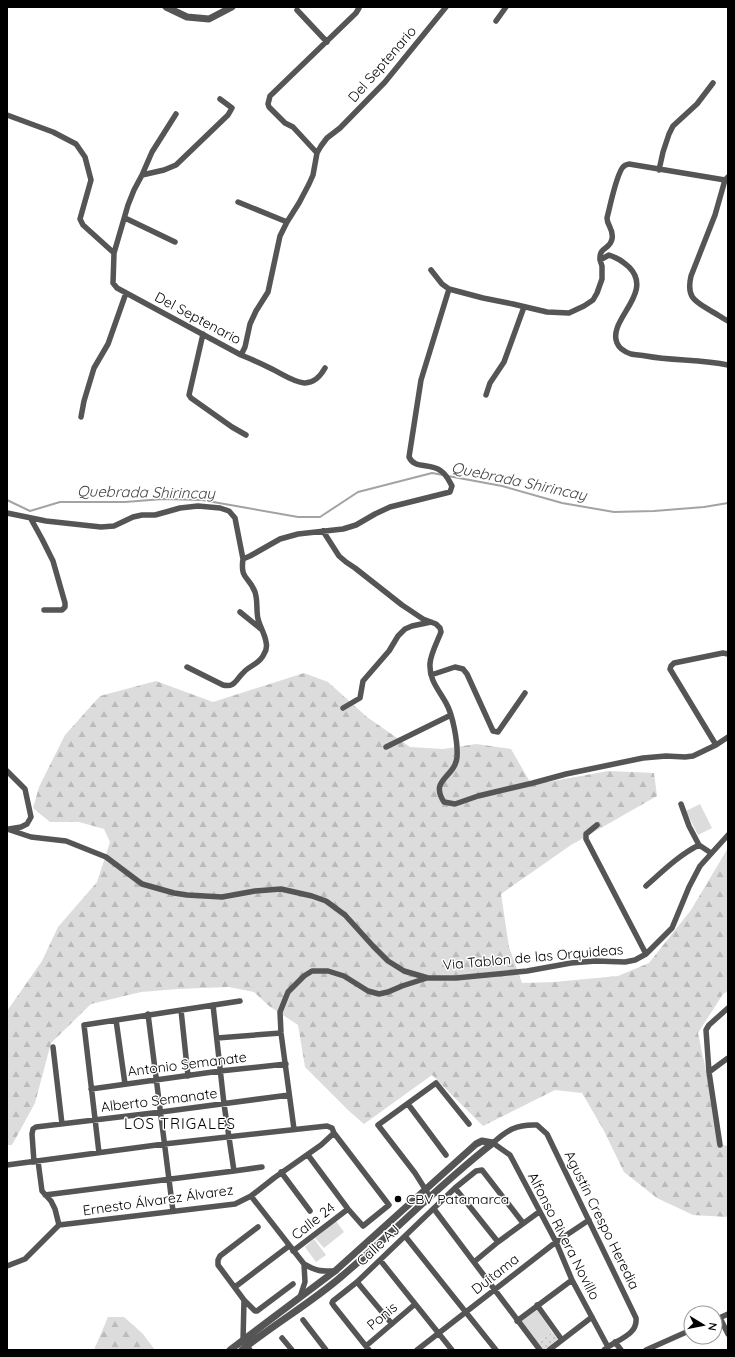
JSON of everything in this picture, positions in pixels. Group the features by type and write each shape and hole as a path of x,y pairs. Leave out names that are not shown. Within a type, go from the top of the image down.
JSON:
{"street":[{"path":"166,7 187,17 209,19 232,7"},
{"path":"317,154 293,127 285,123 277,116 268,104 270,96 356,13 359,8 358,7"},
{"name":"Del Septenario","path":"114,253 113,283 117,288 241,355 245,347 250,324 268,292 280,236 309,184 313,175 317,154 327,138 340,128 385,82 446,7"},
{"path":"496,21 506,7"},
{"path":"297,8 326,42"},
{"path":"659,170 663,152 673,126 697,104 713,83"},
{"path":"142,175 164,170 176,165 228,115 232,108 220,99"},
{"path":"7,115 53,132 76,144 85,157 90,180 80,219 83,225 114,253 134,190 155,146 176,114"},
{"path":"431,270 442,284 449,288 483,298 547,312 569,312 584,306 597,294 602,279 602,266 600,260 601,252 604,248 608,247 612,239 613,232 612,228 607,222 607,218 615,186 622,168 629,164 659,170 727,178 715,215 691,276 689,286 692,298 699,304 728,321"},
{"path":"238,202 287,222"},
{"path":"125,218 175,242"},
{"path":"600,260 609,255 618,258 635,274 637,280 630,307 618,325 616,333 616,342 622,349 630,354 657,358 713,362 728,365"},
{"path":"243,559 280,539 298,534 343,529 356,525 390,507 450,492 452,486 446,475 434,467 417,465 411,462 409,457 421,380 449,288"},
{"path":"81,417 94,368 108,344 126,294"},
{"path":"486,395 490,383 504,362 524,306"},
{"path":"203,334 189,395 217,417 246,435"},
{"path":"241,355 295,382 308,383 315,380 321,376 325,368"},
{"path":"7,514 31,519 101,527 114,526 134,517 160,514 180,508 198,506 220,508 229,511 235,518 243,559 243,574 254,591 257,613 267,644 265,654 259,662 245,670 232,685 229,686 223,685 187,667"},
{"path":"31,519 52,561 65,603 65,607 62,610 44,610"},
{"path":"323,531 339,556 346,562 402,605 440,628 441,632 430,663 431,675 451,715 457,754 456,761 452,769 440,784 438,790 439,795 444,802 448,804 455,804 478,796 566,774 643,758 693,756 716,745 728,737"},
{"path":"240,612 261,629"},
{"path":"344,708 360,698 363,681 389,651 398,636 405,629 431,622"},
{"path":"716,745 670,669 674,663 723,653 728,654"},
{"path":"431,675 455,667 463,668 493,731 495,732 498,732 525,693"},
{"path":"386,747 451,715"},
{"path":"7,771 26,789 31,817 27,824 21,827 7,829"},
{"path":"681,804 689,826 699,845 711,853"},
{"path":"597,825 586,834 586,839 646,954"},
{"name":"Via Tablon de las Orquideas","path":"7,829 31,837 66,841 106,857 142,884 174,893 222,897 255,891 281,889 312,896 326,901 345,915 388,961 404,971 428,978 480,977 527,971 571,963 596,961 625,962 635,960 646,954 672,928 689,887 700,866 728,834"},
{"path":"646,886 672,863 699,845"},
{"path":"294,1129 281,1033 280,1012 288,992 304,976 312,971 328,970 344,976 368,991 379,994 428,978"},
{"path":"99,1153 84,1025 240,1001"},
{"path":"213,1005 224,1104 234,1171"},
{"path":"720,1145 709,1072 706,1030 709,1025 728,1008"},
{"path":"181,1010 188,1076"},
{"path":"148,1014 173,1211"},
{"path":"116,1020 125,1084"},
{"path":"216,1038 281,1033"},
{"path":"53,1047 62,1124"},
{"path":"709,1072 728,1058"},
{"name":"Antonio Semanate","path":"91,1089 220,1071 286,1064"},
{"path":"429,1198 426,1190 415,1173 378,1126 436,1083 469,1124"},
{"name":"Alberto Semanate","path":"36,1162 33,1129 36,1127 289,1095"},
{"path":"408,1104 446,1155"},
{"name":"Agustín Crespo Heredia","path":"493,1143 516,1126 527,1124 537,1125 547,1134 636,1318 637,1324 634,1329 615,1342"},
{"path":"7,1165 164,1144 326,1126 332,1128 334,1133 389,1205 363,1226 348,1209 308,1154"},
{"name":"Ernesto Álvarez Álvarez","path":"59,1225 235,1204 251,1196 281,1172 321,1145 334,1133"},
{"path":"230,1350 246,1347 301,1302 476,1144 482,1141 493,1143"},
{"path":"301,1302 340,1278 373,1250 472,1159 493,1143"},
{"name":"Alfonso Rivera Novillo","path":"493,1143 510,1155 556,1242 572,1280 592,1317 606,1348"},
{"path":"7,1266 25,1259 59,1225 55,1209 42,1191 36,1162"},
{"path":"45,1195 262,1167"},
{"name":"Calle AJ","path":"367,1348 332,1303 357,1282 455,1188 476,1171 482,1170 523,1224"},
{"path":"281,1172 310,1212"},
{"path":"455,1188 498,1242"},
{"path":"251,1196 293,1252 304,1264 314,1270 323,1272 335,1271"},
{"name":"Calle 24","path":"293,1252 348,1209"},
{"path":"434,1209 540,1350"},
{"path":"474,1262 498,1242 540,1212"},
{"name":"Duitama","path":"417,1350 556,1242 589,1220"},
{"path":"258,1228 220,1256 218,1264 252,1310 257,1311 294,1284"},
{"path":"405,1236 496,1350"},
{"name":"Calle 24","path":"235,1287 289,1246"},
{"path":"380,1260 414,1305 452,1350"},
{"path":"301,1302 305,1282 304,1264"},
{"path":"335,1271 340,1278"},
{"path":"517,1321 572,1280"},
{"path":"357,1282 392,1324"},
{"path":"244,1300 246,1347"},
{"name":"Ponis","path":"367,1348 414,1305"},
{"path":"538,1305 562,1340"},
{"path":"549,1350 592,1317"},
{"path":"303,1320 326,1350"},
{"path":"646,1350 683,1334"},
{"path":"282,1338 292,1350"},
{"path":"606,1348 615,1342 621,1350"}],"green space":[{"path":"304,673 328,682 367,717 410,747 443,749 476,744 511,749 530,782 548,782 608,771 654,773 657,796 571,845 501,894 509,947 522,983 554,982 618,976 649,963 691,910 728,848 728,991 723,994 698,1033 719,1144 728,1146 728,1217 693,1215 657,1198 624,1172 603,1129 582,1093 555,1090 483,1126 432,1075 364,1124 305,1067 298,1025 269,1006 254,992 229,987 141,992 91,1004 51,1043 35,1103 12,1145 7,1145 7,1011 42,961 58,927 97,882 110,842 104,829 79,822 50,822 33,808 39,787 65,735 100,696 156,681 213,702"},
{"path":"700,804 712,828 698,835 686,811"},
{"path":"336,1221 344,1232 324,1248 315,1238"},
{"path":"314,1239 326,1255 316,1262 305,1247"},
{"path":"537,1309 552,1332 537,1343 519,1322"},
{"path":"108,1317 124,1317 143,1334 155,1350 94,1350"},
{"path":"552,1332 558,1339 544,1350 541,1350 537,1343"}],"waterway":[{"name":"Quebrada Shirincay","path":"7,500 30,511 60,502 125,502 163,499 202,500 298,517 320,517 358,492 432,473 443,475"},
{"name":"Quebrada Shirincay","path":"448,476 502,486 562,503 614,512 654,511 704,507 728,503"}],"place":[{"name":"CBV Patamarca","path":"398,1199"}],"district":[{"name":"LOS TRIGALES","path":"180,1123"}]}
